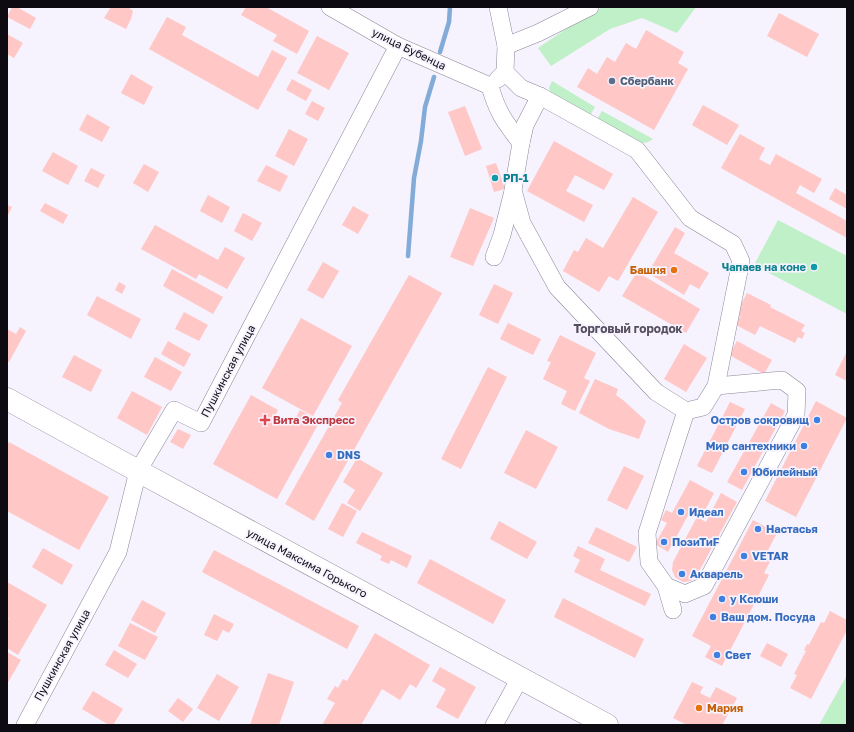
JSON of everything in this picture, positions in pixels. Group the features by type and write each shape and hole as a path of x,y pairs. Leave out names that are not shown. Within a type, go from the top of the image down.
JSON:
{"main road":[{"name":"улица Максима Горького","path":"7,399 607,725"}],"street":[{"name":"улица Бубенца","path":"330,7 398,46 490,86"},
{"path":"498,7 506,46 505,72 490,86 494,102 501,116 521,143"},
{"path":"506,46 538,33 590,7"},
{"name":"Пушкинская улица","path":"25,725 118,552 129,502 138,471 174,410 201,423 398,46"},
{"path":"505,72 521,88 540,96 637,150 690,218 733,244 741,261 716,386 703,406 686,411 656,392 557,288 522,223 513,190"},
{"path":"494,257 502,235 513,190 525,125 540,96"},
{"path":"666,586 685,594 704,586 796,415 797,391 782,380 716,386"},
{"path":"673,610 666,586 649,562 647,533 686,411"},
{"path":"494,725 520,678"}],"green space":[{"path":"603,7 696,7 677,33 642,18 610,29 551,66 538,48 575,23"},
{"path":"552,81 595,107 589,117 552,96 549,88"},
{"path":"602,111 653,139 639,144 596,121"},
{"path":"778,220 847,256 847,314 754,265"},
{"path":"847,675 847,725 819,725"}],"building":[{"path":"12,7 17,7 36,18 30,29 7,17"},
{"path":"111,7 128,7 133,11 126,29 104,18"},
{"path":"246,7 266,7 309,31 297,54 273,41 277,35 241,15"},
{"path":"779,13 819,34 807,57 767,36"},
{"path":"167,17 186,27 182,35 258,77 272,50 287,58 258,110 149,49"},
{"path":"646,30 684,52 678,63 688,69 654,130 577,87 588,68 597,74 607,57 615,62 626,43 636,49"},
{"path":"7,34 23,43 14,58 7,54"},
{"path":"317,36 349,53 329,90 297,73"},
{"path":"131,74 153,87 144,105 121,93"},
{"path":"292,79 312,90 306,101 286,90"},
{"path":"312,101 325,108 318,121 305,114"},
{"path":"703,105 739,125 727,145 692,125"},
{"path":"465,106 482,149 465,156 448,112"},
{"path":"87,114 110,127 102,142 79,130"},
{"path":"289,129 308,139 294,166 275,156"},
{"path":"740,134 765,148 759,159 770,165 776,154 822,179 814,193 800,185 796,193 847,221 847,238 721,168"},
{"path":"554,141 613,174 604,190 575,175 566,191 593,205 584,222 527,191"},
{"path":"53,152 78,166 68,185 42,171"},
{"name":"РП-1","path":"496,163 505,189 494,192 486,166"},
{"path":"144,164 159,172 148,192 133,183"},
{"path":"266,165 288,176 280,192 257,181"},
{"path":"91,168 105,175 98,188 84,181"},
{"path":"835,188 847,195 847,209 829,199"},
{"path":"208,195 230,207 222,223 200,211"},
{"path":"633,197 658,212 618,281 609,276 599,292 563,271 574,250 578,252 586,238 603,248"},
{"path":"45,203 68,215 63,224 40,211"},
{"path":"7,205 12,207 7,217"},
{"path":"353,206 369,215 358,234 342,225"},
{"path":"470,208 494,218 473,266 450,257"},
{"path":"243,213 262,223 252,241 234,231"},
{"path":"155,225 218,260 225,247 245,258 227,289 199,274 196,279 141,249"},
{"path":"675,227 685,233 674,253 709,273 699,289 690,284 684,295 648,273"},
{"path":"323,262 339,271 323,299 307,290"},
{"path":"172,269 223,297 213,314 163,286"},
{"path":"637,272 700,309 686,333 622,296"},
{"path":"409,275 442,293 314,521 285,504 342,403 338,400"},
{"path":"119,282 126,286 122,294 115,290"},
{"path":"494,284 513,293 498,324 479,315"},
{"path":"747,293 805,325 801,331 805,333 802,339 798,337 795,343 760,326 755,335 736,325 740,316 736,314"},
{"path":"97,296 141,319 131,339 87,315"},
{"path":"184,312 208,325 199,341 175,329"},
{"path":"301,318 352,346 313,416 262,388"},
{"path":"508,323 541,339 533,355 500,339"},
{"path":"20,327 26,331 9,362 7,361 7,329 16,334"},
{"path":"560,335 596,353 584,378 590,381 575,411 561,404 567,391 543,379 551,362 547,361"},
{"path":"168,341 191,354 184,367 161,354"},
{"path":"737,341 772,360 764,374 729,355"},
{"path":"684,344 707,358 686,392 664,379"},
{"path":"847,351 847,381 835,375"},
{"path":"74,355 102,370 91,392 62,377"},
{"path":"155,357 182,372 171,391 144,377"},
{"path":"488,367 507,377 461,469 441,459"},
{"path":"595,379 618,389 616,395 646,421 639,439 609,429 579,413"},
{"path":"132,391 162,407 147,435 117,418"},
{"path":"251,395 278,410 275,416 292,425 300,410 320,421 277,499 213,464"},
{"path":"816,401 847,418 796,517 765,501"},
{"path":"730,402 745,409 712,473 697,466"},
{"path":"771,403 785,411 742,490 727,482"},
{"path":"178,429 191,435 183,449 170,442"},
{"path":"526,430 558,447 536,489 504,473"},
{"path":"9,442 109,497 79,550 7,511 7,446"},
{"path":"357,458 383,473 360,511 347,503 355,490 343,482"},
{"path":"624,466 644,476 627,510 607,500"},
{"path":"690,480 714,493 702,516 691,510 668,552 655,544 667,523 661,520 666,510 672,513"},
{"path":"721,493 737,502 697,575 691,581 683,582 675,577 672,570 673,562 697,517 706,522"},
{"path":"342,503 357,511 343,537 328,529"},
{"path":"753,520 777,533 766,554 772,558 764,573 769,575 722,666 705,657 711,646 692,636"},
{"path":"499,521 537,542 527,559 490,539"},
{"path":"596,527 637,547 629,562 588,543"},
{"path":"362,532 412,556 407,568 391,560 389,564 380,560 382,556 356,543"},
{"path":"578,546 605,559 600,570 651,594 645,606 574,572 580,560 573,556"},
{"path":"43,548 73,565 62,585 32,567"},
{"path":"214,550 359,626 347,649 202,572"},
{"path":"430,559 506,600 493,624 417,583"},
{"path":"7,582 47,605 18,655 7,648 7,622 9,618 7,617"},
{"path":"563,598 644,639 635,658 554,617"},
{"path":"142,600 166,613 155,633 131,620"},
{"path":"830,611 847,620 847,630 811,699 790,688 797,675 794,674 806,651 804,650 807,644 809,645 821,622 824,623"},
{"path":"214,614 234,624 229,633 223,630 217,641 204,635"},
{"path":"130,623 158,637 145,660 118,646"},
{"path":"375,633 430,665 416,688 410,684 400,700 382,689 361,725 322,725 335,703 327,699 335,686 338,688 343,679 347,681"},
{"path":"767,643 788,654 781,667 760,656"},
{"path":"114,650 137,664 128,678 105,665"},
{"path":"7,652 21,660 7,684"},
{"path":"440,667 476,687 458,719 436,707 446,689 432,681"},
{"path":"268,673 294,682 279,725 250,725"},
{"path":"217,674 239,687 219,721 197,708"},
{"path":"692,682 703,687 700,693 710,698 716,687 737,698 722,725 687,725 673,718"},
{"path":"93,691 123,709 113,725 109,725 82,709"},
{"path":"178,698 193,709 183,722 168,711"}],"waterway":[{"path":"440,52 449,22 450,7"},
{"path":"408,256 414,178 421,141 425,107 434,77"}],"place":[{"name":"Сбербанк","path":"612,81"},
{"name":"РП-1","path":"495,178"},
{"name":"Чапаев на коне","path":"814,267"},
{"name":"Башня","path":"674,270"},
{"name":"Вита Экспресс","path":"265,420"},
{"name":"Остров сокровищ","path":"817,420"},
{"name":"Мир сантехники","path":"804,446"},
{"name":"DNS","path":"329,455"},
{"name":"Юбилейный","path":"744,472"},
{"name":"Идеал","path":"681,512"},
{"name":"Настасья","path":"758,529"},
{"name":"ПозиТиF","path":"664,542"},
{"name":"VETAR","path":"744,556"},
{"name":"Акварель","path":"682,574"},
{"name":"у Ксюши","path":"722,599"},
{"name":"Ваш дом. Посуда","path":"713,617"},
{"name":"Свет","path":"717,655"},
{"name":"Мария","path":"699,708"}],"district":[{"name":"Торговый городок","path":"628,329"}]}
